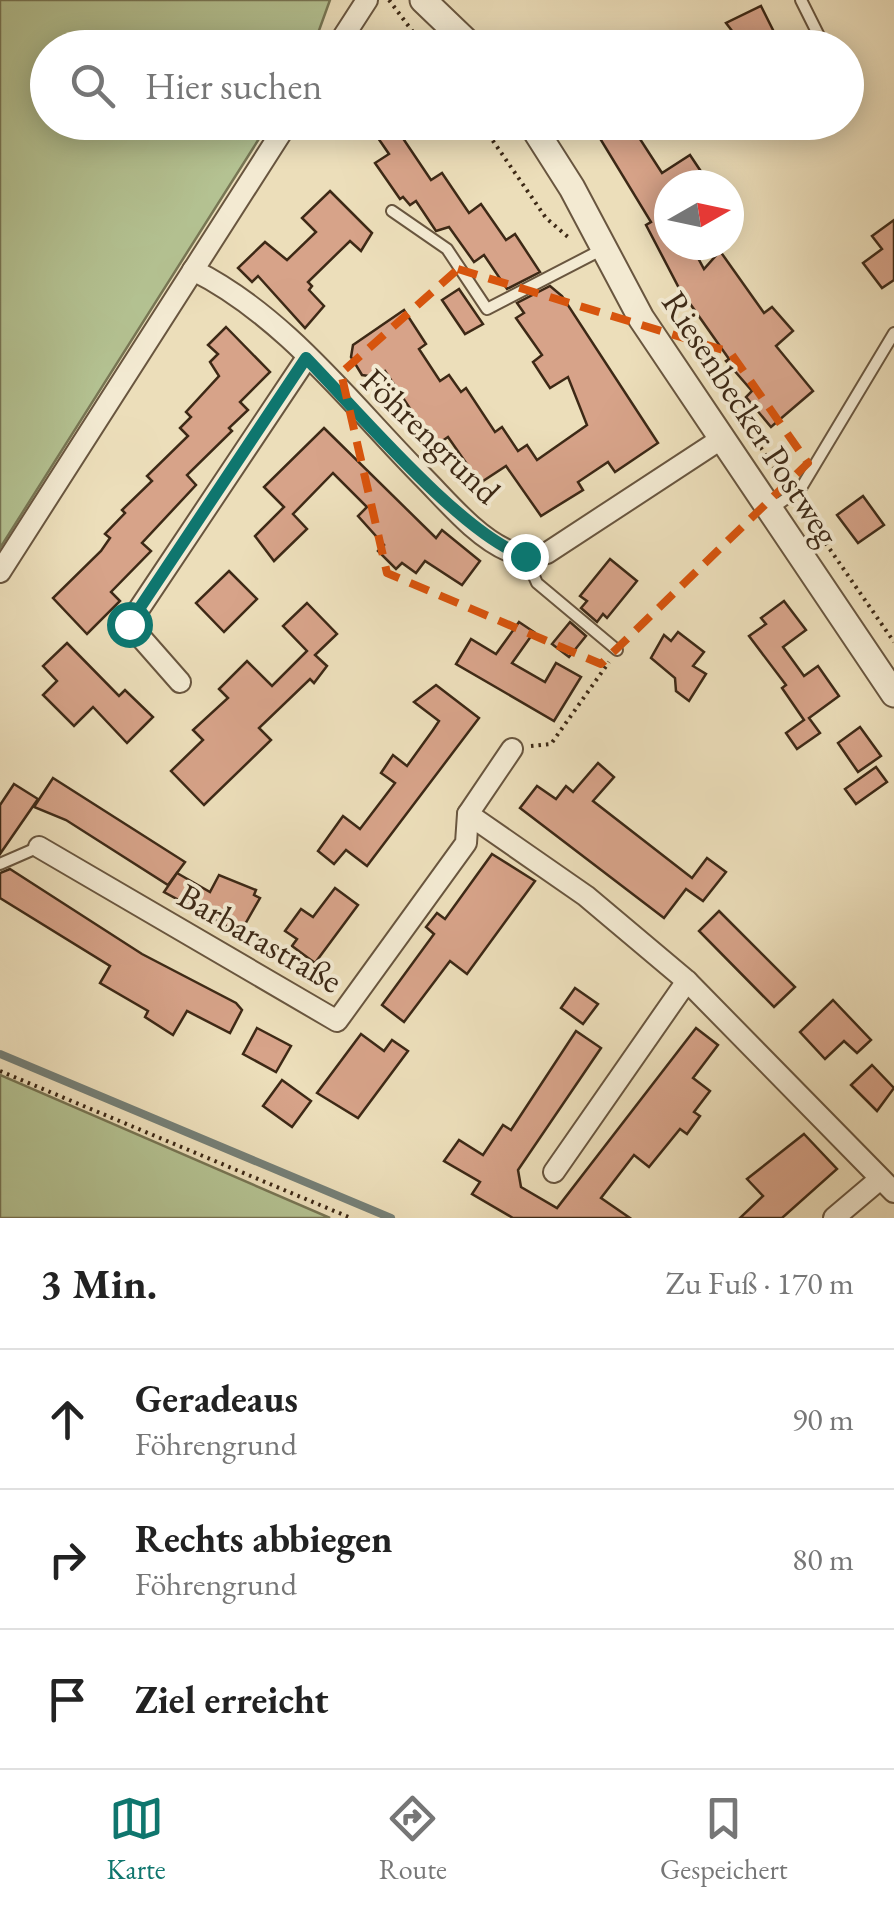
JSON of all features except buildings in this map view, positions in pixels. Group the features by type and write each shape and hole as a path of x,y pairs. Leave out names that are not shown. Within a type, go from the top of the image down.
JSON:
{"street":[{"path":"348,30 367,0"},
{"path":"423,0 454,30"},
{"path":"0,572 276,140"},
{"name":"Riesenbecker Postweg","path":"541,140 641,318 894,694"},
{"name":"Föhrengrund","path":"193,270 224,285 274,324 462,516 506,550 525,556"},
{"path":"180,682 129,624 306,358"},
{"path":"525,556 547,553 720,439"},
{"name":"Barbarastraße","path":"39,847 337,1021 466,843 468,814 512,748"},
{"path":"468,814 586,896 687,981 887,1186 834,1218"},
{"path":"554,1172 687,981"}],"lane":[{"path":"801,0 816,30"},
{"path":"392,211 447,249 487,310 604,248"},
{"path":"768,511 800,488 894,332"},
{"path":"525,556 536,584 617,650"},
{"path":"0,864 39,847"}],"path":[{"path":"389,0 412,30"},
{"path":"725,395 894,642"},
{"path":"512,748 551,744 617,650"},
{"path":"0,1071 351,1218"}],"highlighted area":[{"path":"458,269 730,352 808,463 601,664 387,573 341,373"}],"green space":[{"path":"0,0 330,0 319,30 30,30 30,140 258,140 0,548"},
{"path":"0,1075 330,1218 0,1218"}],"waterway":[{"path":"0,1054 391,1218"}],"route":[{"path":"129,624 306,358 462,516 506,550 525,556"}]}
